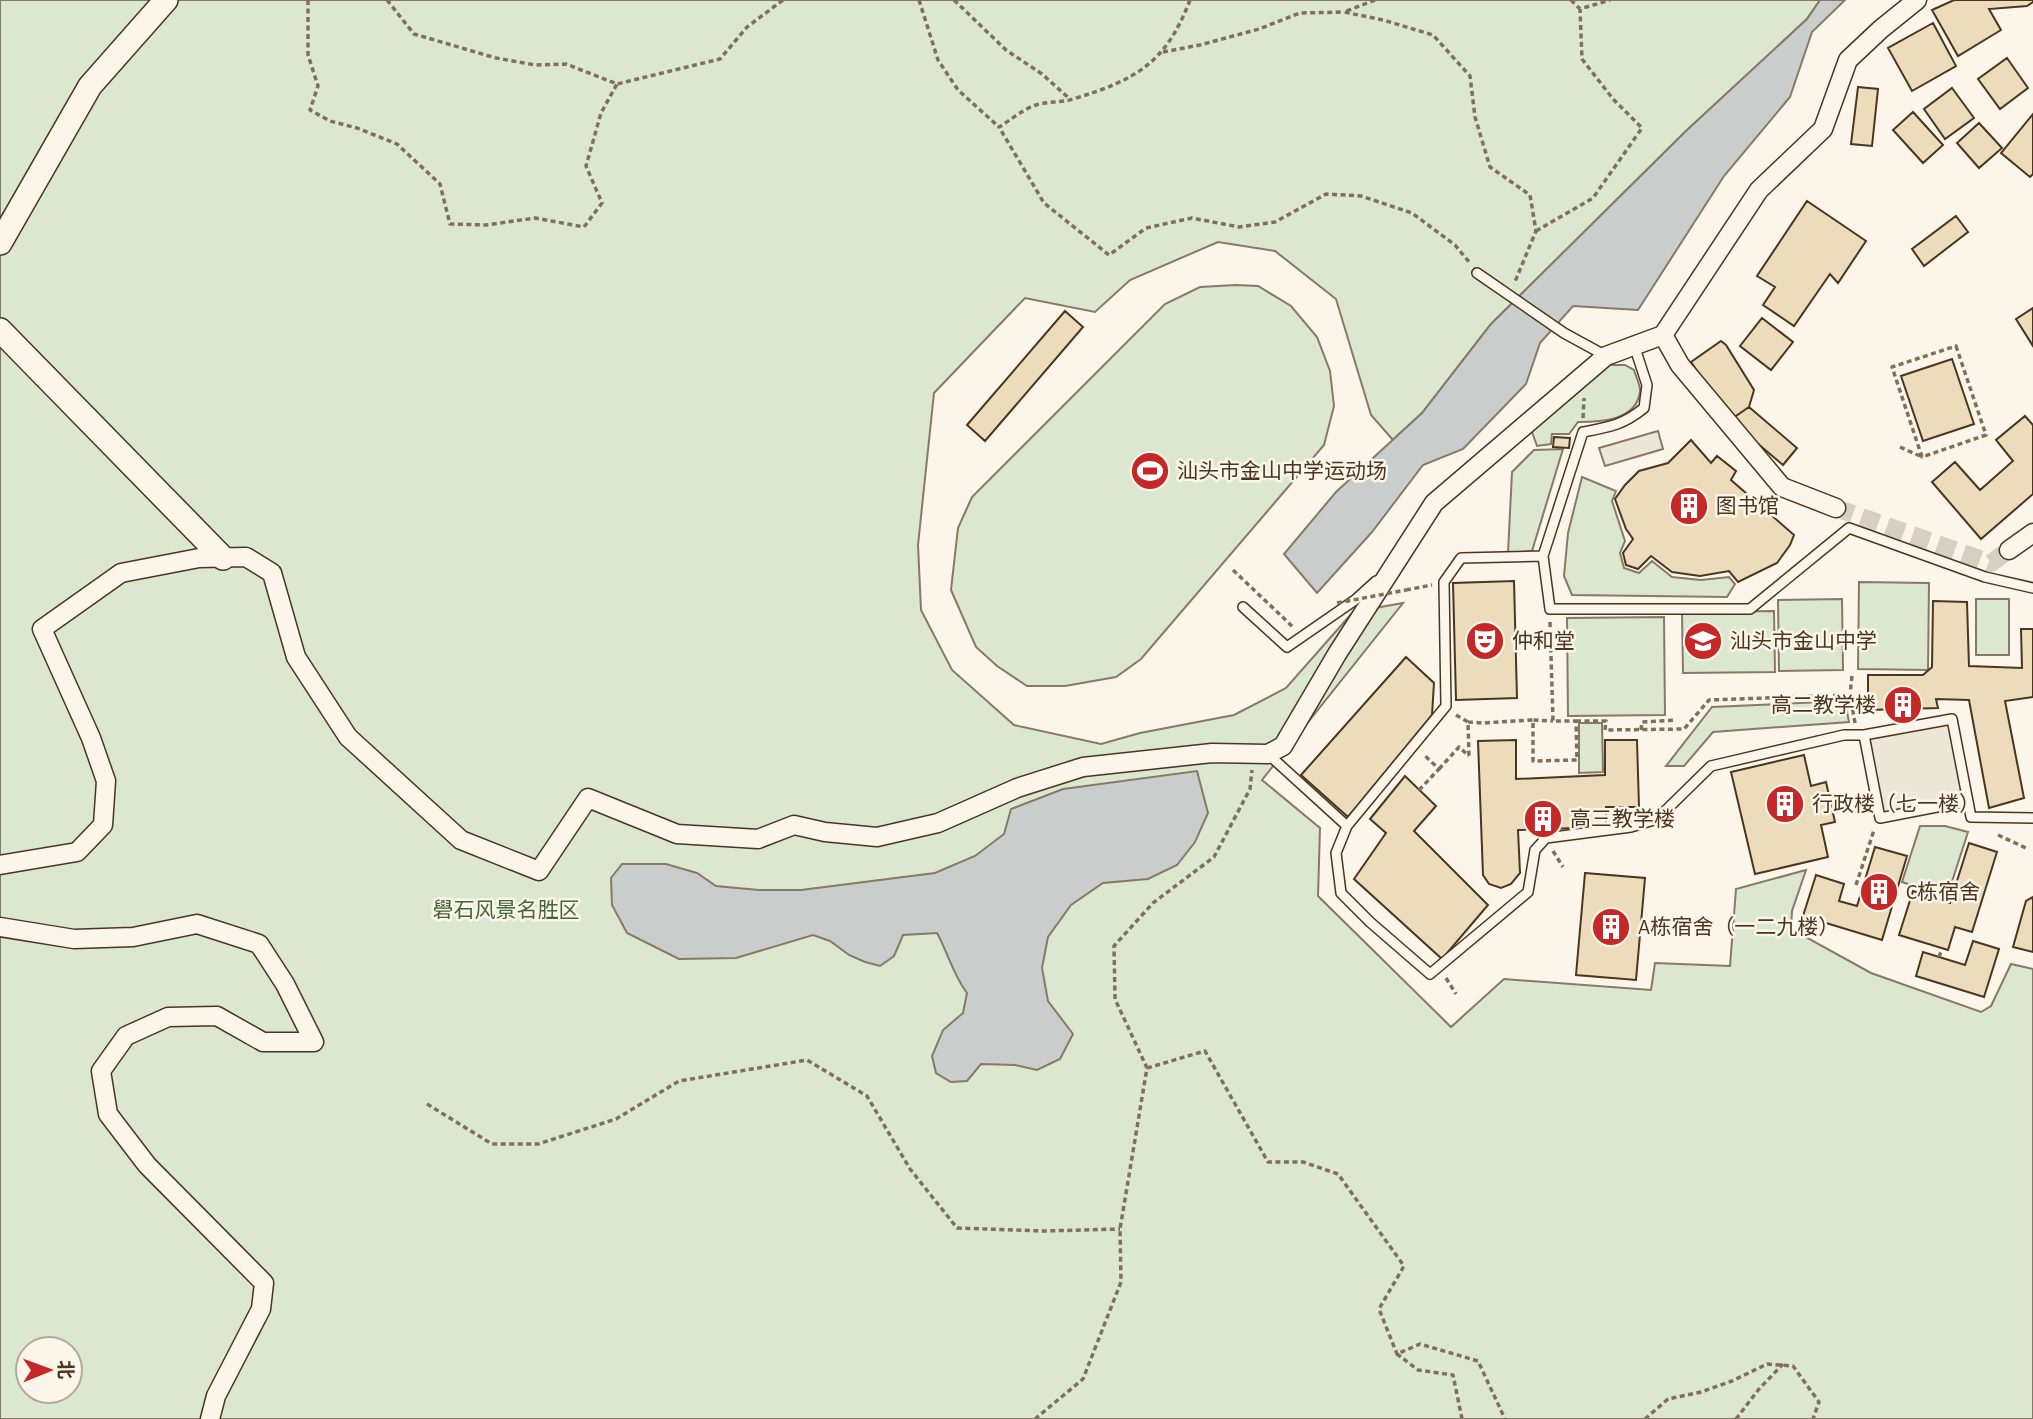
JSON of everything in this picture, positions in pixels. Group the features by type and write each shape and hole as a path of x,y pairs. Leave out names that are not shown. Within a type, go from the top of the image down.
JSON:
{"street":[{"path":"0,243 90,86 166,0"},
{"path":"0,865 78,852 103,825 106,781 91,738 42,629 121,573 199,558 246,557 272,573 296,657 348,737 461,840 539,871 588,798 677,834 758,839 794,825 825,832 877,837 938,823 1017,788 1083,767 1212,752 1260,754 1283,746 1393,565 1434,503 1606,356 1662,335 1759,190 1823,129 1848,60 1917,0"},
{"path":"0,330 223,558"},
{"path":"1662,335 1680,365 1782,487 1836,508"},
{"path":"2009,550 2033,533"},
{"path":"0,927 74,939 133,937 197,924 259,944 285,984 314,1042 263,1042 217,1016 168,1017 126,1036 101,1071 108,1114 147,1165 264,1283 261,1309 216,1396 210,1419"}],"lane":[{"path":"1477,273 1564,334 1606,356"},
{"path":"1634,345 1647,385 1644,408 1630,420 1617,426 1583,432 1543,556 1550,609 1750,609 1849,528 1986,577 2033,589"},
{"path":"1543,556 1461,558 1444,582 1446,706 1347,825 1336,853 1341,893 1430,974 1528,892 1535,850 1546,838 1632,828 1657,819 1711,766 1844,735 1952,719 1971,817 2033,818"},
{"path":"1243,607 1287,647 1355,600 1393,565"},
{"path":"1864,734 1880,818 1968,801"},
{"path":"1260,754 1347,825"}],"path":[{"path":"308,0 308,55 318,86 310,110 330,121 357,128 397,144 440,184 450,224 486,225 535,218 584,227 602,203 586,166 601,113 617,84"},
{"path":"387,0 414,34 496,58 535,65 566,64 617,84 720,59 747,27 783,0"},
{"path":"919,0 938,60 958,90 999,127 1044,203 1109,255 1146,228 1192,218 1239,227 1275,222 1326,194 1361,196 1412,213 1455,245 1477,273"},
{"path":"954,0 1006,50 1042,74 1071,100"},
{"path":"999,127 1035,105 1071,100 1140,73 1163,52 1190,0"},
{"path":"1344,12 1376,0"},
{"path":"1536,231 1593,198 1642,128 1613,99 1582,59 1580,9 1571,0"},
{"path":"1580,9 1610,0"},
{"path":"1163,52 1259,29 1300,13 1344,12 1433,35 1470,76 1475,117 1490,167 1530,195 1536,231 1508,295"},
{"path":"1900,447 1922,457 1986,435 1956,346 1892,367 1922,457"},
{"path":"1583,432 1584,374"},
{"path":"1233,570 1295,629"},
{"path":"1336,603 1444,582"},
{"path":"1550,609 1553,721"},
{"path":"1852,676 1850,695 1854,716"},
{"path":"1446,706 1468,722 1606,721 1605,730 1684,729 1709,700 1850,695"},
{"path":"1533,720 1533,761 1577,760 1576,721"},
{"path":"1641,730 1642,722 1676,720"},
{"path":"1419,790 1459,747 1469,755 1468,722"},
{"path":"1413,746 1439,769"},
{"path":"1035,1419 1083,1379 1121,1282 1121,1229 1147,1068 1115,999 1114,946 1153,903 1214,857 1250,789 1260,754"},
{"path":"1998,835 2026,848"},
{"path":"1939,957 1942,948"},
{"path":"1147,1068 1205,1051 1268,1162 1303,1162 1338,1174 1404,1266 1379,1309 1397,1354 1418,1370 1453,1375 1462,1419"},
{"path":"427,1104 492,1144 538,1144 616,1119 679,1081 807,1060 867,1096 910,1169 957,1228 1044,1231 1121,1229"},
{"path":"1397,1354 1420,1344 1478,1361 1506,1419"},
{"path":"1645,1419 1668,1399 1711,1388 1767,1364 1793,1366 1819,1402 1813,1419"},
{"path":"1736,1419 1783,1364"}],"green space":[{"name":"礐石风景名胜区","path":"0,0 1820,0 1807,19 1686,131 1491,324 1422,413 1393,440 1371,415 1336,299 1275,251 1218,242 1130,280 1095,312 1025,298 934,393 918,545 921,610 952,670 1014,725 1101,744 1140,733 1234,715 1286,688 1353,612 1403,603 1262,780 1320,828 1318,896 1451,1027 1504,979 1651,990 1655,963 1730,966 1736,889 1806,870 1792,911 1791,929 1871,973 1981,1012 1991,1006 2011,964 2033,969 2033,1419 0,1419"},
{"name":"汕头市金山中学运动场","path":"1258,286 1291,306 1317,337 1330,371 1334,406 1324,445 1141,659 1116,677 1065,686 1027,686 997,666 976,647 951,590 958,528 972,497 1165,304 1200,287"},
{"path":"1601,365 1625,365 1634,370 1640,392 1632,409 1616,418 1578,422 1569,434 1552,434 1551,444 1537,446 1531,429"},
{"path":"1563,449 1532,551 1508,553 1512,472 1534,450"},
{"path":"1582,477 1616,491 1612,501 1625,541 1620,553 1624,568 1639,573 1652,561 1672,577 1701,580 1729,577 1735,584 1727,597 1572,595 1564,576 1568,533"},
{"path":"1859,582 1929,583 1928,670 1858,669"},
{"path":"1842,599 1843,670 1779,671 1778,600"},
{"path":"1976,599 2009,599 2009,655 1976,655"},
{"path":"1774,611 1775,672 1683,673 1682,612"},
{"path":"1664,617 1665,715 1568,716 1567,618"},
{"path":"1845,701 1849,722 1713,732 1684,766 1666,766 1712,707"},
{"path":"1579,723 1602,723 1603,772 1579,773"},
{"path":"1920,826 1945,826 1968,832 1947,897 1902,882"}],"shaded area":[{"path":"1820,0 1845,0 1812,32 1790,97 1724,176 1638,310 1573,306 1540,343 1526,384 1463,449 1423,465 1372,532 1317,593 1284,554 1336,492 1422,413 1491,324 1686,131 1807,19"},
{"path":"1658,431 1663,449 1605,466 1599,448"},
{"path":"1952,719 1968,801 1880,818 1864,735"},
{"path":"1197,771 1208,813 1195,842 1177,865 1148,879 1103,883 1071,905 1048,937 1042,968 1048,1001 1073,1034 1060,1059 1037,1070 1015,1065 981,1064 967,1081 951,1082 936,1073 932,1056 943,1030 963,1013 967,993 937,933 903,935 894,956 880,966 849,955 830,941 813,935 736,958 679,959 627,933 612,905 611,878 622,864 666,864 697,873 716,886 759,890 801,890 935,873 975,856 1004,834 1011,809 1063,789"}],"building":[{"path":"1954,0 2033,2 2027,6 1989,9 2001,30 1958,56 1932,10"},
{"path":"1933,23 1956,66 1912,91 1888,48"},
{"path":"2007,58 2028,88 2000,109 1978,79"},
{"path":"1858,87 1878,89 1872,146 1851,144"},
{"path":"1952,88 1974,118 1945,139 1924,109"},
{"path":"1913,112 1943,145 1923,163 1893,130"},
{"path":"2033,114 2033,174 2030,177 2001,153"},
{"path":"1979,123 2002,148 1979,168 1957,143"},
{"path":"1807,201 1866,241 1838,283 1830,274 1794,326 1763,305 1775,287 1757,276"},
{"path":"1956,216 1968,232 1924,266 1912,249"},
{"path":"2033,308 2033,346 2016,319"},
{"path":"1065,311 1083,327 985,441 967,425"},
{"path":"1762,318 1793,342 1771,370 1740,346"},
{"path":"1721,341 1754,390 1749,407 1730,420 1691,362"},
{"path":"1952,359 1974,424 1923,441 1901,376"},
{"path":"1749,407 1797,448 1783,465 1730,420"},
{"path":"2025,416 2033,425 2033,494 1981,539 1932,482 1955,462 1980,490 2013,461 1996,440"},
{"path":"1554,437 1570,438 1569,448 1553,447"},
{"name":"图书馆","path":"1691,440 1711,463 1717,456 1736,471 1731,480 1794,535 1777,563 1738,582 1729,571 1700,576 1672,572 1651,556 1638,569 1626,565 1623,553 1633,539 1626,529 1615,499 1639,471 1668,463"},
{"name":"仲和堂","path":"1514,581 1517,698 1456,700 1453,583"},
{"name":"高二教学楼","path":"1933,601 1967,602 1969,666 2022,668 2021,629 2033,629 2033,697 2005,701 2024,798 1989,808 1969,700 1936,699 1938,708 1868,710 1868,675 1923,675 1932,667"},
{"path":"1406,657 1434,683 1432,715 1348,817 1301,775"},
{"name":"高三教学楼","path":"1516,740 1516,779 1605,775 1605,740 1637,740 1639,807 1606,807 1606,827 1518,830 1520,873 1511,884 1501,888 1489,884 1483,875 1478,741"},
{"name":"行政楼（七一楼）","path":"1804,755 1811,786 1826,782 1835,822 1821,825 1828,857 1755,874 1731,772"},
{"path":"1405,776 1436,806 1414,831 1488,905 1442,959 1354,879 1386,833 1370,819"},
{"path":"1969,843 1997,852 1972,932 1955,927 1948,950 1899,935 1913,891 1950,903"},
{"name":"C栋宿舍","path":"1875,847 1907,856 1882,940 1803,916 1816,875 1844,884 1839,901 1857,906"},
{"name":"A栋宿舍（一二九楼）","path":"1585,873 1645,878 1636,980 1576,975"},
{"path":"2033,897 2033,952 2013,947 2026,901"},
{"path":"1973,941 1999,949 1984,997 1916,976 1923,952 1965,965"}],"tunnel":[{"path":"1836,508 1991,563 2009,550"}],"place":[{"name":"汕头市金山中学运动场","path":"1150,471"},
{"name":"图书馆","path":"1689,506"},
{"name":"仲和堂","path":"1485,641"},
{"name":"汕头市金山中学","path":"1703,641"},
{"name":"高二教学楼","path":"1903,705"},
{"name":"行政楼（七一楼）","path":"1785,804"},
{"name":"高三教学楼","path":"1543,819"},
{"name":"C栋宿舍","path":"1879,892"},
{"name":"A栋宿舍（一二九楼）","path":"1611,927"}]}
